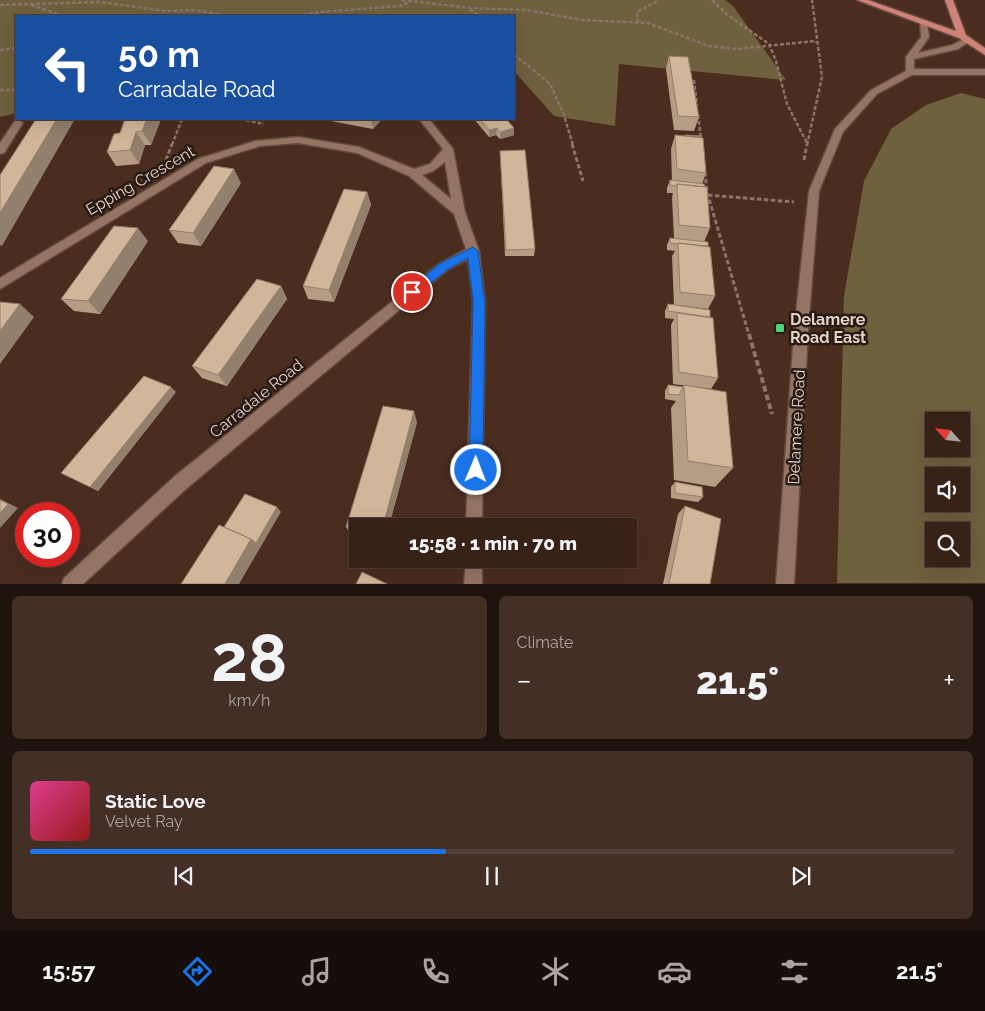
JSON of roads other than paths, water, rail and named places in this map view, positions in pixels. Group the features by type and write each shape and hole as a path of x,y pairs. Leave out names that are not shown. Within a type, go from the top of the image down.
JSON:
{"main road":[{"path":"861,0 923,21 965,38 985,52"},
{"path":"949,0 965,38"}],"street":[{"path":"910,65 925,37 923,21"},
{"name":"Delamere Road","path":"786,584 801,332 814,191 838,131 874,92 910,65 955,47 965,38"},
{"name":"Delamere Road","path":"910,65 985,72"},
{"path":"425,120 448,149 459,212"},
{"path":"0,151 18,124"},
{"name":"Epping Crescent","path":"0,284 202,161 259,143 298,140 359,150 413,173 459,212 473,251 479,302 474,518"},
{"path":"413,173 429,171 439,165 448,149"},
{"name":"Carradale Road","path":"70,584 204,463 443,267 473,251"},
{"path":"473,584 474,568"}],"place":[{"name":"Delamere Road East","path":"780,328"}]}
